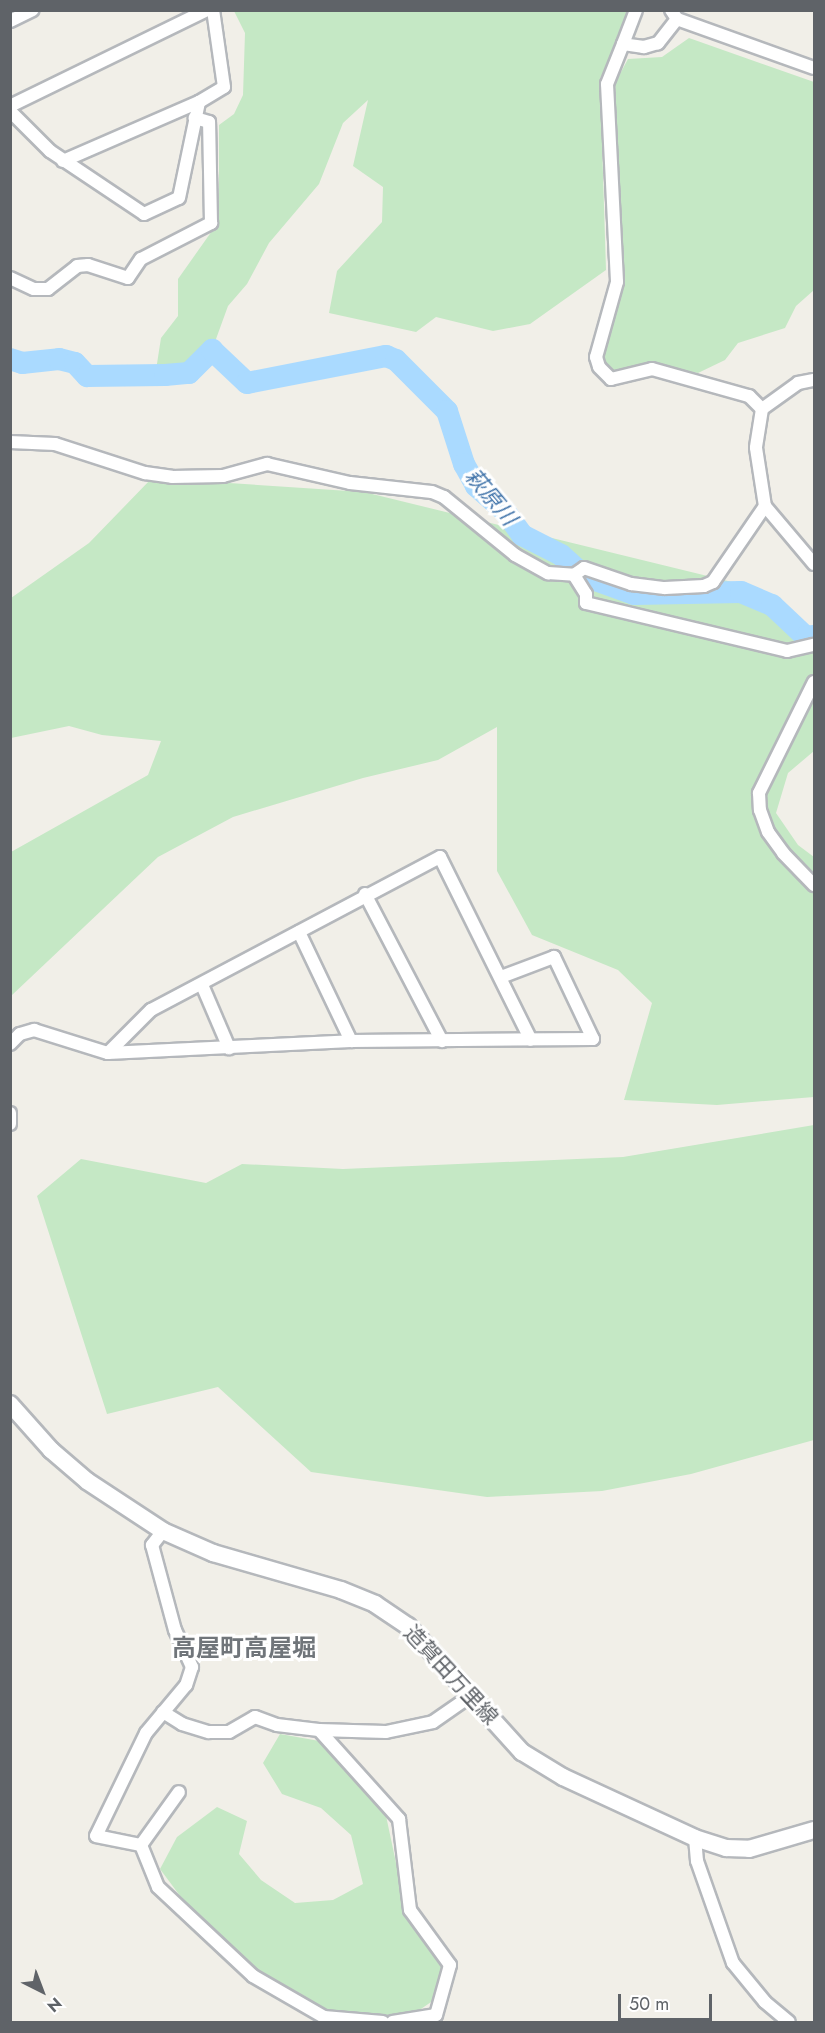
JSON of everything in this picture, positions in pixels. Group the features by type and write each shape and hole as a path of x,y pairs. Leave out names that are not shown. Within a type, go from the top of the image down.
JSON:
{"main road":[{"name":"造賀田万里線","path":"10,1404 51,1450 87,1481 163,1531 213,1553 341,1590 375,1604 408,1626 469,1697 522,1752 563,1777 695,1838 726,1848 749,1849 814,1830"}],"street":[{"path":"10,21 33,10"},
{"path":"10,106 207,10"},
{"path":"63,161 199,102 224,87 213,10"},
{"path":"636,10 607,84 617,282 598,344 599,368 611,379 652,369 673,374 749,396 762,409"},
{"path":"623,44 644,46 658,43 674,15 814,68"},
{"path":"10,111 63,161 144,214 179,198 199,102"},
{"path":"10,278 34,290 48,289 78,266 88,265 128,278 141,259 211,223 209,122 195,118"},
{"path":"814,380 798,383 762,409 756,448 765,506 814,564"},
{"path":"10,442 55,444 145,473 172,477 224,476 267,464 350,483 432,492 444,498 516,555 548,573 579,572 631,584 665,588 704,586 720,573 765,506"},
{"path":"579,572 586,594 586,603 787,651 814,645"},
{"path":"814,682 759,793 760,810 768,831 783,854 814,885"},
{"path":"108,1053 151,1010 202,985 365,894 440,856 531,1040"},
{"path":"365,894 442,1041"},
{"path":"299,932 351,1041"},
{"path":"10,1044 20,1034 34,1030 108,1053 351,1041 593,1039 554,957 501,977"},
{"path":"202,985 229,1048"},
{"path":"10,1113 10,1124"},
{"path":"141,1845 96,1836 146,1733 186,1685 192,1667 175,1630 152,1545 163,1531"},
{"path":"163,1712 182,1724 209,1731 229,1732 255,1717 277,1725 319,1730 412,1729 447,1715 469,1697"},
{"path":"319,1730 399,1819 410,1910 450,1965 436,2015 393,2022"},
{"path":"141,1845 179,1792"},
{"path":"695,1838 697,1861 733,1963 765,2002 789,2022"},
{"path":"141,1845 158,1887 253,1976 324,2016 383,2022"}],"green space":[{"path":"234,11 634,11 636,16 600,78 606,270 530,324 493,331 436,317 416,332 329,313 337,271 382,222 383,187 353,166 368,100 343,123 319,184 269,243 247,284 228,306 212,350 187,371 156,370 161,338 178,316 178,279 219,221 219,125 234,114 243,95 245,33"},
{"path":"689,38 814,82 814,290 796,306 785,328 738,343 725,360 698,373 650,364 617,373 607,367 601,356 622,283 615,83 628,59 662,57"},
{"path":"152,478 364,492 732,582 786,607 814,637 814,751 788,773 776,813 798,845 814,857 814,1097 717,1105 624,1100 652,1003 618,970 532,935 497,871 497,727 438,760 363,778 233,817 158,857 11,996 11,852 148,775 161,741 102,735 69,726 11,738 11,598 89,543"},
{"path":"814,1125 814,1440 691,1474 602,1491 487,1497 311,1472 218,1387 107,1414 37,1196 81,1159 206,1183 242,1164 343,1169 623,1157"},
{"path":"280,1734 325,1742 385,1811 406,1910 442,1963 434,2000 418,2011 380,2018 323,2011 254,1974 189,1908 160,1869 177,1837 217,1807 247,1821 239,1854 261,1880 295,1903 333,1900 363,1884 351,1835 321,1808 282,1794 263,1763"}],"waterway":[{"name":"萩原川","path":"10,359 22,363 59,359 75,363 87,376 165,375 189,373 212,350 247,383 386,356 396,360 447,411 464,464 476,486 504,510 522,535 561,555 584,576 634,594 741,592 772,605 806,637 814,636"}],"district":[{"name":"高屋町高屋堀","path":"244,1648"}]}
